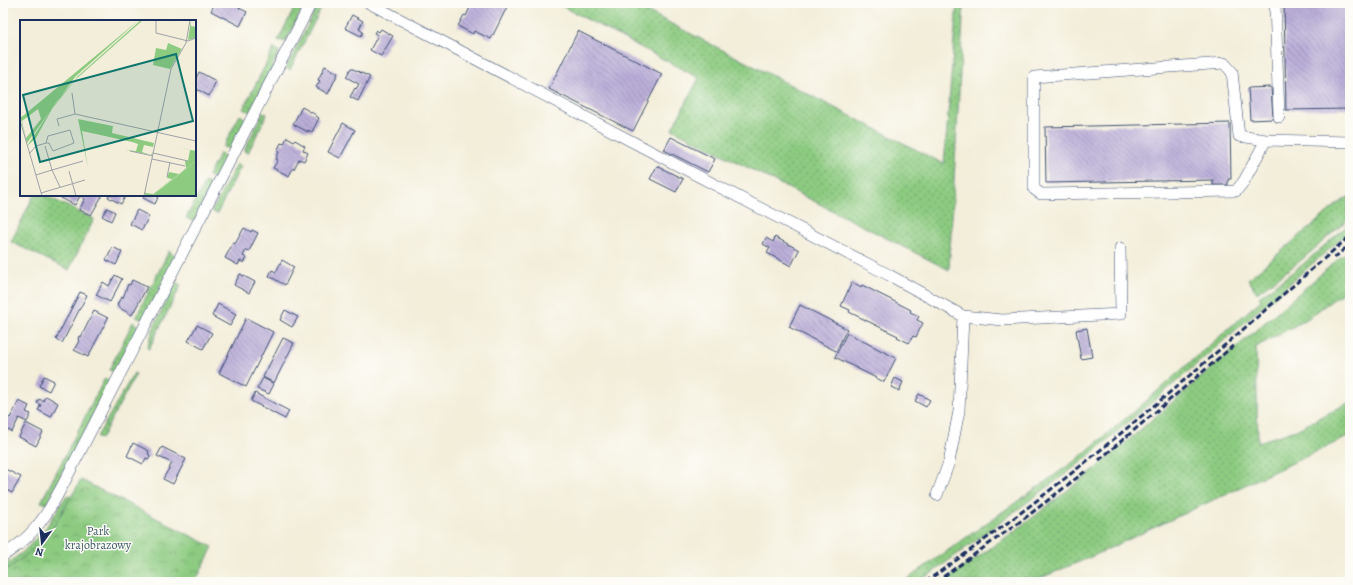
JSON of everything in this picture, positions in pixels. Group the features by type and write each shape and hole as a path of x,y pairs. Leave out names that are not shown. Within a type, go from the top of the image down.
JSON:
{"street":[{"path":"3,556 24,540 36,528 70,473 311,3"},
{"path":"369,3 889,275 963,316 1002,320 1121,314 1120,248"},
{"path":"1275,3 1279,117"},
{"path":"1266,140 1244,181 1236,191 1041,194 1034,189 1034,77 1224,63 1232,72 1239,136 1266,140 1350,142"},
{"path":"937,495 950,462 959,411 963,316"}],"green space":[{"path":"297,3 305,3 286,42 278,40"},
{"path":"319,3 324,3 290,70 286,68"},
{"path":"556,3 631,3 944,164 957,3 964,3 949,270 672,129 699,78"},
{"path":"274,48 279,52 278,55 250,112 243,109"},
{"path":"263,112 267,114 248,153 244,151"},
{"path":"240,115 246,119 231,149 223,147"},
{"path":"220,153 226,158 216,178 208,176"},
{"path":"237,164 241,166 217,214 212,211"},
{"path":"205,182 211,187 194,221 186,218"},
{"path":"34,196 46,196 94,219 69,270 11,242"},
{"path":"1350,196 1350,218 1299,262 1257,293 1248,279 1340,202"},
{"path":"1350,223 1350,231 1079,464 932,573 917,582 903,582 1076,460 1138,408 1261,300 1259,297 1302,265"},
{"path":"1350,249 1350,287 1307,319 1256,347 1258,442 1296,430 1350,402 1350,436 1091,557 1031,582 943,582 1027,522 1096,468"},
{"path":"169,251 176,257 144,320 136,317"},
{"path":"176,282 181,285 149,349 147,348 155,324"},
{"path":"133,322 139,327 116,372 109,370"},
{"path":"134,373 136,374 101,439 97,437"},
{"path":"105,378 111,382 47,504 41,502"},
{"name":"Park krajobrazowy","path":"81,480 213,547 195,582 3,582 3,572 27,555 51,531"},
{"path":"67,495 71,497 51,531 27,555 3,572 3,567 23,552 45,529"}],"building":[{"path":"215,3 242,3 239,8 247,12 240,26 211,11"},
{"path":"472,3 505,3 508,5 491,39 474,31 473,34 458,26 464,15 466,16"},
{"path":"1284,3 1350,3 1350,109 1286,110"},
{"path":"352,15 363,21 359,29 363,32 361,36 345,28"},
{"path":"381,29 393,36 381,56 370,50 378,35 374,33 376,30 379,32"},
{"path":"578,31 662,74 633,131 549,89"},
{"path":"325,66 338,73 328,94 316,87 320,81 318,80"},
{"path":"351,68 370,77 358,101 350,97 359,84 346,77"},
{"path":"199,72 216,81 209,96 196,89 196,79"},
{"path":"1271,87 1273,119 1250,120 1248,88"},
{"path":"302,107 319,118 312,132 308,130 308,132 293,124"},
{"path":"343,123 355,130 340,158 328,152"},
{"path":"1230,123 1231,179 1228,179 1228,185 1213,185 1213,180 1046,183 1045,127"},
{"path":"287,137 305,146 303,150 308,153 304,161 299,159 289,176 273,168 278,160 276,159 279,152 277,151 281,143 284,144"},
{"path":"671,137 715,159 708,172 664,150"},
{"path":"657,166 683,179 676,192 650,179"},
{"path":"62,196 80,196 75,205 61,198"},
{"path":"80,196 102,196 91,215 79,210 85,199"},
{"path":"108,196 125,196 121,204"},
{"path":"144,196 159,196 155,204 143,198"},
{"path":"107,208 115,212 111,221 102,216"},
{"path":"137,210 149,216 142,230 130,224"},
{"path":"244,228 251,232 252,230 258,233 249,251 246,250 243,256 247,258 244,263 240,261 238,265 225,258 233,243 235,244"},
{"path":"775,237 799,250 791,266 767,253 770,248 763,244 766,238 773,242"},
{"path":"113,247 122,252 116,265 106,260"},
{"path":"282,260 294,267 285,285 269,276 272,270 276,272"},
{"path":"240,274 255,282 249,293 234,285"},
{"path":"115,275 122,279 110,302 96,295 103,282 109,286"},
{"path":"132,280 147,287 132,315 117,305 121,297 123,298 128,284 130,285"},
{"path":"852,282 861,287 862,285 911,310 910,312 919,316 917,320 923,323 916,337 913,336 909,343 849,312 850,310 841,306"},
{"path":"80,292 87,295 62,343 56,339"},
{"path":"218,304 236,314 230,326 212,316"},
{"path":"800,305 847,329 836,351 789,327"},
{"path":"285,310 298,317 292,327 280,320"},
{"path":"94,311 108,318 88,357 74,350 79,341 79,336 81,337"},
{"path":"246,318 273,332 246,387 219,373"},
{"path":"197,325 212,333 203,349 188,341"},
{"path":"1087,328 1092,357 1081,359 1076,330"},
{"path":"847,333 896,358 884,382 835,357"},
{"path":"283,338 294,343 274,383 263,377"},
{"path":"44,376 54,381 49,391 39,386"},
{"path":"263,378 274,384 269,394 257,389"},
{"path":"895,378 903,382 899,391 891,387"},
{"path":"255,393 289,411 285,419 251,401"},
{"path":"919,394 930,400 926,407 915,401"},
{"path":"46,396 58,403 51,417 38,410 41,405 37,403 39,399 43,401"},
{"path":"19,401 29,406 26,412 31,414 27,422 19,418 12,432 3,427 3,420 5,416 10,418"},
{"path":"26,423 43,432 36,446 19,437"},
{"path":"133,443 149,451 149,459 146,458 143,464 127,456"},
{"path":"162,447 186,459 173,484 163,479 172,463 157,456"},
{"path":"3,468 21,477 12,493 3,488"}],"railway":[{"path":"925,582 981,542 1090,459 1195,371 1350,236"},
{"path":"1334,258 1350,244"},
{"path":"1099,460 1233,346"},
{"path":"936,582 1025,518 1087,470"}]}
